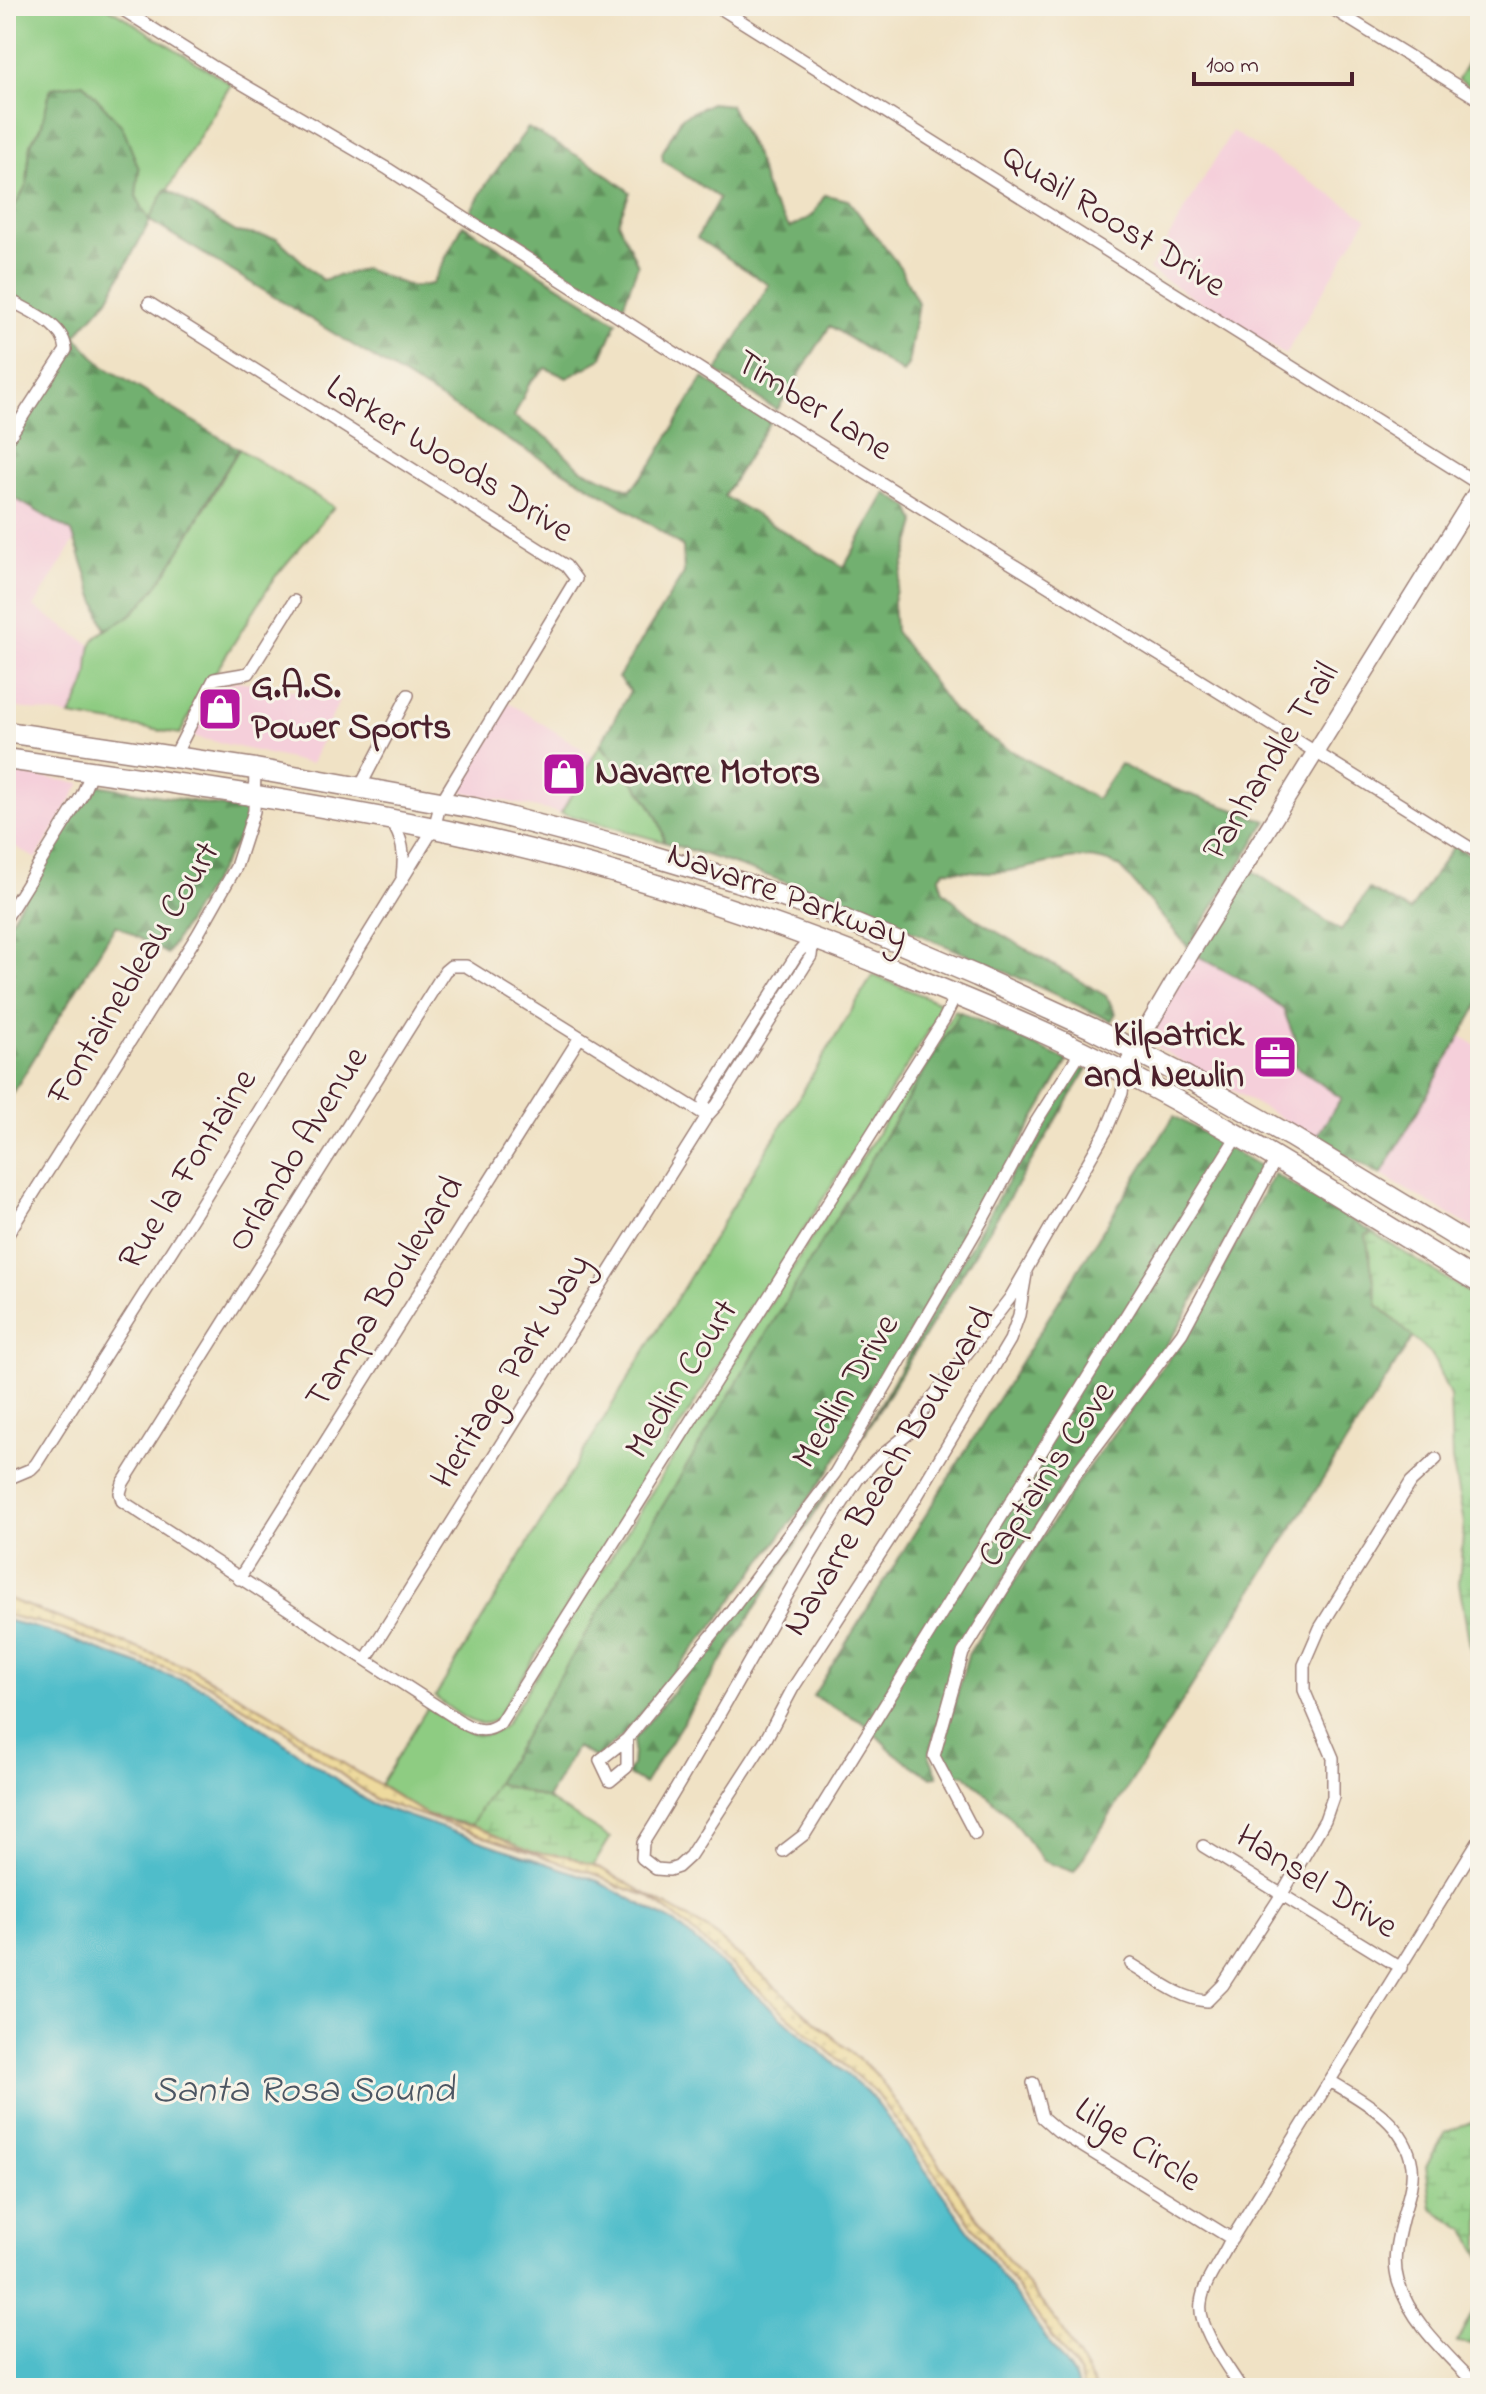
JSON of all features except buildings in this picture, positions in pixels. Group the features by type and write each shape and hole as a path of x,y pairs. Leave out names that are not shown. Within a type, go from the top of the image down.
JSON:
{"highway":[{"name":"Navarre Parkway","path":"7,734 255,769 441,802 622,847 746,884 861,926 1134,1050 1290,1136 1480,1251"},
{"name":"Navarre Parkway","path":"6,759 253,795 434,828 540,852 736,909 956,995 1081,1051 1237,1136 1480,1283"},
{"path":"746,884 782,904 806,926 813,937 834,928 842,929 1004,996 1049,1009"}],"street":[{"name":"Timber Lane","path":"117,6 212,66 388,169 767,412 1480,854"},
{"name":"Quail Roost Drive","path":"717,6 1480,486"},
{"path":"1328,6 1480,100"},
{"path":"6,298 59,330 65,339 66,350 6,442"},
{"name":"Larker Woods Drive","path":"149,303 576,575 441,802"},
{"name":"Panhandle Trail","path":"1125,1074 1134,1050 1192,951 1480,486"},
{"path":"174,757 214,679 249,673 294,601"},
{"path":"360,787 408,695"},
{"name":"Fontainebleau Court","path":"6,1237 198,934 236,867 254,811 255,769"},
{"path":"6,918 82,795 92,771"},
{"name":"Rue la Fontaine","path":"12,1477 36,1464 200,1206 434,828 441,802"},
{"name":"Rue la Fontaine","path":"390,820 402,839 404,860 401,881"},
{"name":"Heritage Park Way","path":"366,1659 811,956 813,937"},
{"name":"Orlando Avenue","path":"239,1579 127,1506 120,1493 123,1483 445,971 451,966 466,966 707,1116"},
{"name":"Medlin Court","path":"366,1659 471,1728 487,1731 500,1723 944,1019 956,995"},
{"name":"Tampa Boulevard","path":"239,1579 580,1037"},
{"name":"Medlin Drive","path":"627,1739 721,1624 835,1473 1034,1125 1081,1051"},
{"path":"1026,1274 1106,1131 1122,1093 1125,1074"},
{"path":"783,1851 805,1834 1237,1136"},
{"name":"Captain's Cove","path":"975,1834 934,1756 963,1653 1074,1476 1182,1333 1276,1159"},
{"name":"Navarre Beach Boulevard","path":"1026,1274 1019,1315 1010,1340 913,1503 793,1688 766,1739 731,1794 690,1856 678,1867 656,1869 649,1865 642,1858 643,1843 690,1768 771,1620 848,1495 868,1467 908,1434 933,1397 994,1322 1026,1274"},
{"path":"1131,1964 1180,1994 1207,2001 1223,1985 1282,1894 1325,1820 1333,1797 1333,1758 1304,1690 1304,1665 1308,1653 1320,1628 1411,1482 1436,1459"},
{"path":"239,1579 366,1659"},
{"path":"1241,2388 1208,2333 1200,2304 1232,2239 1480,1838"},
{"name":"Hansel Drive","path":"1203,1846 1401,1968"},
{"path":"1330,2081 1374,2110 1401,2133 1412,2167 1397,2243 1398,2280 1418,2320 1479,2388"},
{"name":"Lilge Circle","path":"1033,2083 1042,2117 1058,2131 1232,2239"}],"shaded area":[{"path":"1232,131 1367,218 1285,355 1149,270"},
{"path":"6,493 72,532 75,540 34,607 91,645 87,678 70,716 6,706"},
{"path":"238,681 340,699 311,764 191,736 217,685"},
{"path":"508,702 594,756 561,813 454,790"},
{"path":"6,772 81,783 36,859 6,841"},
{"path":"1196,955 1246,982 1283,1009 1298,1047 1293,1064 1341,1098 1316,1138 1146,1041"},
{"path":"1461,1036 1480,1048 1480,1232 1381,1175"}],"green space":[{"path":"6,6 106,6 231,84 149,221 136,196 139,169 51,88 41,128 30,144 27,185 6,225"},
{"path":"1480,42 1480,93 1458,79"},
{"path":"83,83 122,126 139,169 136,196 149,220 166,189 236,232 277,238 322,280 365,269 412,287 432,284 463,225 617,322 601,359 567,378 546,368 530,382 514,417 548,438 581,469 630,490 652,464 703,378 770,421 724,496 844,567 886,493 909,507 916,523 893,601 895,631 953,710 989,738 1096,799 1120,764 1154,782 1267,821 1188,947 1120,867 1106,861 1078,858 1001,872 945,870 939,877 943,891 975,919 1106,996 1116,1013 1111,1021 891,922 664,842 657,817 649,803 600,745 630,691 618,678 684,573 683,547 619,504 508,440 150,221 108,299 75,336 103,366 239,449 152,592 122,621 105,629 72,532 6,493 10,470 6,467 6,454 72,349 64,329 56,321 6,291 7,219 27,185 30,144 41,128 51,88"},
{"path":"711,103 730,105 756,157 770,200 790,228 812,216 825,195 848,200 900,267 918,303 908,365 903,373 830,326 777,410 711,368 717,371 769,285 697,238 719,198 663,161 662,153 682,117"},
{"path":"528,128 594,165 630,192 618,222 638,265 621,311 469,214 487,183"},
{"path":"239,449 334,507 275,577 215,673 209,677 180,734 70,716 86,682 94,640 132,614 152,591 179,552"},
{"path":"600,745 649,803 662,830 664,842 561,813"},
{"path":"92,784 249,811 243,831 167,954 116,925 6,1104 6,928"},
{"path":"1454,845 1480,861 1480,1002 1381,1175 1316,1138 1341,1098 1293,1064 1298,1047 1283,1009 1246,982 1196,955 1250,869 1341,931 1369,889 1410,911"},
{"path":"873,975 945,1005 496,1719 480,1723 464,1718 435,1697"},
{"path":"955,1010 960,1012 471,1825 429,1816 380,1785 428,1707 475,1735 495,1732 505,1725"},
{"path":"960,1012 1068,1061 830,1470 717,1621 625,1733 596,1758 576,1747 547,1799 496,1783"},
{"path":"1078,1066 1087,1070 846,1464 1038,1128"},
{"path":"1174,1116 1265,1169 1177,1330 1070,1474 959,1650 929,1755 938,1776 930,1777 893,1752 864,1723 813,1696"},
{"path":"1274,1174 1373,1233 1366,1235 1378,1305 1413,1337 1074,1872 1043,1861 1009,1816 965,1774 951,1775 940,1755 968,1655 1079,1480 1186,1335"},
{"path":"1373,1233 1480,1300 1480,1703 1459,1583 1464,1523 1452,1460 1450,1396 1432,1355 1378,1305 1366,1235"},
{"path":"836,1480 644,1784 627,1774 632,1766 634,1739 725,1628"},
{"path":"496,1783 547,1799 610,1838 593,1866 567,1856 532,1852 471,1825"},
{"path":"1480,2100 1480,2255 1466,2230 1432,2209 1426,2166 1446,2132 1476,2120"},
{"path":"1480,2298 1480,2345 1457,2342"}],"sand":[{"path":"6,1598 192,1669 279,1719 429,1816 475,1826 532,1852 567,1856 600,1868 709,1930 876,2074 1003,2254 1060,2326 1096,2388 1083,2388 1080,2375 878,2095 648,1896 600,1876 377,1800 286,1731 208,1684 49,1625 6,1615"}],"water":[{"name":"Santa Rosa Sound","path":"6,1620 47,1631 206,1689 372,1804 598,1881 675,1923 874,2099 1075,2378 1078,2388 6,2388"}],"place":[{"name":"G.A.S. Power Sports","path":"220,709"},
{"name":"Navarre Motors","path":"564,774"},
{"name":"Kilpatrick and Newlin","path":"1275,1057"}]}
